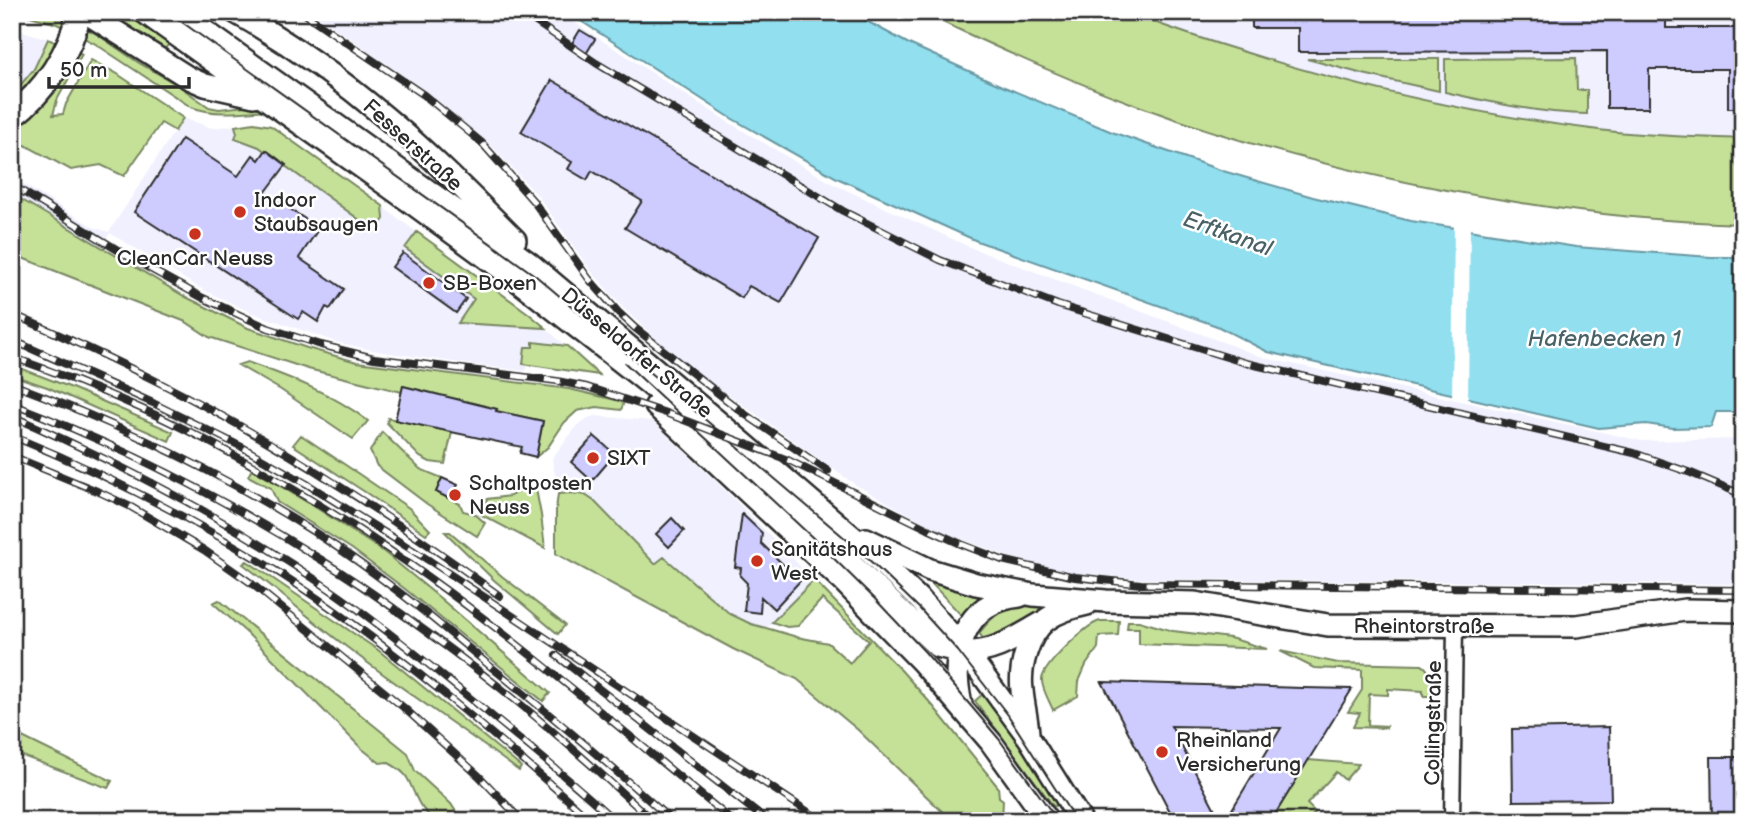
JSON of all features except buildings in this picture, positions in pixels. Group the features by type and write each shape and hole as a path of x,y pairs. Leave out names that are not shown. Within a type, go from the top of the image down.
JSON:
{"main road":[{"path":"12,116 42,88 58,64 79,12"},
{"name":"Düsseldorfer Straße","path":"144,12 517,280 712,435 835,547 937,646 962,649"},
{"name":"Düsseldorfer Straße","path":"178,12 529,263 862,545 922,602 962,649 1029,738 1081,821"},
{"name":"Fesserstraße","path":"235,12 292,48 386,117 574,300"},
{"path":"94,17 189,78 205,85 254,96 298,122"},
{"name":"Düsseldorfer Straße","path":"582,332 842,580 922,662 991,742 1048,821"},
{"name":"Rheintorstraße","path":"832,520 930,570 976,584 1033,595 1106,601 1195,603 1328,625 1576,626 1685,610 1743,611"},
{"name":"Rheintorstraße","path":"961,706 956,677 968,627 978,614 990,605 1007,597 1033,595"},
{"name":"Rheintorstraße","path":"1044,621 1071,608 1106,601"},
{"path":"962,649 987,650 1044,621"},
{"path":"1029,738 1021,674 1029,646 1044,621"}],"street":[{"name":"Collingstraße","path":"1452,821 1455,626"}],"shaded area":[{"path":"312,12 561,12 728,122 833,184 974,249 1265,358 1642,441 1743,439 1743,584 1144,579 1073,573 1007,556 940,531 856,485 699,374 654,337 623,308 591,271 538,196 487,141 427,92"},
{"path":"1157,12 1743,12 1743,139 1600,130 1518,118 1365,87 1157,24"},
{"path":"12,28 48,39 34,69 12,95"},
{"path":"183,118 212,128 254,123 271,126 528,313 599,375 528,365 526,371 467,364 336,342 250,312 198,287 110,233 101,247 12,194 12,177 93,227 109,232"},
{"path":"595,416 652,421 814,580 766,628 751,624 730,614 664,557 656,564 594,501 571,493 558,494 552,458 578,425"}],"green space":[{"path":"17,12 54,12 95,33 209,107 219,109 255,105 266,110 219,112 191,107 94,43 57,24"},
{"path":"108,12 128,12 170,43 163,51"},
{"path":"922,12 1129,12 1279,63 1461,108 1617,132 1743,139 1743,224 1601,214 1544,206 1420,185 1276,151 1182,122 1082,84"},
{"path":"48,39 82,54 57,100 53,115 63,114 91,60 116,73 183,118 175,131 161,123 124,176 101,165 71,170 12,138 12,95 34,69"},
{"path":"1576,58 1577,90 1587,90 1587,114 1534,110 1445,92 1445,59"},
{"path":"1307,59 1439,59 1439,91 1363,74"},
{"path":"254,123 271,126 383,206 384,219 375,231 259,147 235,138 235,126"},
{"path":"12,194 184,296 248,328 357,362 569,389 624,402 621,410 597,407 577,411 564,423 548,447 536,457 543,421 403,386 402,392 308,369 209,337 186,322 12,254"},
{"path":"417,232 546,328 458,323 474,299 405,248"},
{"path":"533,342 567,346 599,375 523,364 525,347 533,347"},
{"path":"247,362 325,394 368,421 353,439 281,390 238,365"},
{"path":"12,365 173,432 169,441 47,387 12,375"},
{"path":"388,418 452,432 445,464 430,462 420,457 387,423"},
{"path":"382,432 420,469 442,478 436,492 460,504 463,511 475,514 485,523 477,536 427,504 377,466 370,451"},
{"path":"301,435 409,508 430,530 426,534 293,445"},
{"path":"252,469 384,552 550,693 543,701 352,549 277,502 271,488 248,476"},
{"path":"527,487 536,489 545,548 480,514 487,499 510,496"},
{"path":"558,494 585,495 594,501 655,564 664,557 730,614 751,624 828,643 850,663 869,641 822,599 798,626 787,627 772,622 814,580 933,706 998,787 999,797 1003,800 1002,821 952,821 858,730 797,679 733,649 556,554"},
{"path":"445,532 450,532 565,625 558,634 494,580"},
{"path":"247,561 378,650 521,767 519,771 335,638 243,564"},
{"path":"930,582 985,597 964,618"},
{"path":"219,600 408,753 415,771 451,804 462,821 434,821 420,805 405,775 387,762 380,763 361,748 248,634 213,603"},
{"path":"1028,604 1049,607 1050,611 987,644 979,633 990,621 1011,607"},
{"path":"1100,621 1119,621 1118,635 1099,636 1098,648 1079,681 1078,696 1053,710 1043,687 1042,679 1045,673 1067,646"},
{"path":"1128,621 1139,621 1173,631 1230,638 1267,649 1139,644 1139,628 1127,628"},
{"path":"1280,651 1338,663 1422,665 1429,675 1431,696 1423,696 1423,691 1388,689 1388,695 1369,694 1368,725 1387,726 1353,727 1360,713 1348,712 1362,690 1362,670 1314,668"},
{"path":"985,692 1058,803 1054,807 975,701"},
{"path":"12,732 112,781 108,788 12,752"},
{"path":"1308,760 1359,764 1345,780 1336,772 1307,804 1315,812 1308,821 1271,821"}],"water":[{"name":"Hafenbecken 1","path":"567,12 850,12 909,44 1112,132 1223,171 1313,197 1411,221 1576,247 1743,257 1743,412 1716,412 1711,427 1673,428 1646,424 1599,428 1268,352 1217,326 977,241 837,178 731,118"}],"pier":[{"path":"1454,224 1470,226 1468,401 1452,398"}],"tram line":[{"path":"168,12 536,276 860,551 919,608 958,651 1008,715 1076,821"},
{"path":"625,363 875,599 925,652 999,739 1058,821"}],"railway":[{"path":"302,12 424,95 481,142 534,202 589,279 618,312 746,415 828,471"},
{"path":"521,12 596,63 843,211 940,260 1058,305 1246,363 1634,453 1743,495"},
{"path":"12,185 134,260 203,298 268,328 374,358 587,387 663,412 788,460 928,529 1002,560 1075,577 1141,584 1743,590"},
{"path":"12,314 144,375 250,431 377,510 500,596"},
{"path":"12,340 153,403 242,447 307,484 430,561 822,821"},
{"path":"12,357 108,394 195,434 275,478 353,526 500,631 733,821"},
{"path":"12,384 130,433 207,470 340,549 448,631 672,821"},
{"path":"12,404 92,437 170,474 246,515 341,572 421,628 502,690 653,821"},
{"path":"12,416 97,455 180,498 299,569 357,608 411,650 615,821"},
{"path":"12,436 150,499 281,574 402,661 517,755 592,821"},
{"path":"12,456 131,507 204,550 251,583 403,707 479,776 522,821"},
{"path":"556,655 767,821"}],"place":[{"name":"Indoor Staubsaugen","path":"240,212"},
{"name":"CleanCar Neuss","path":"195,234"},
{"name":"SB-Boxen","path":"429,283"},
{"name":"SIXT","path":"593,458"},
{"name":"Schaltposten Neuss","path":"455,495"},
{"name":"Sanitätshaus West","path":"757,561"},
{"name":"Rheinland Versicherung","path":"1162,752"}],"water label":[{"name":"Erftkanal","path":"1228,233"}]}
